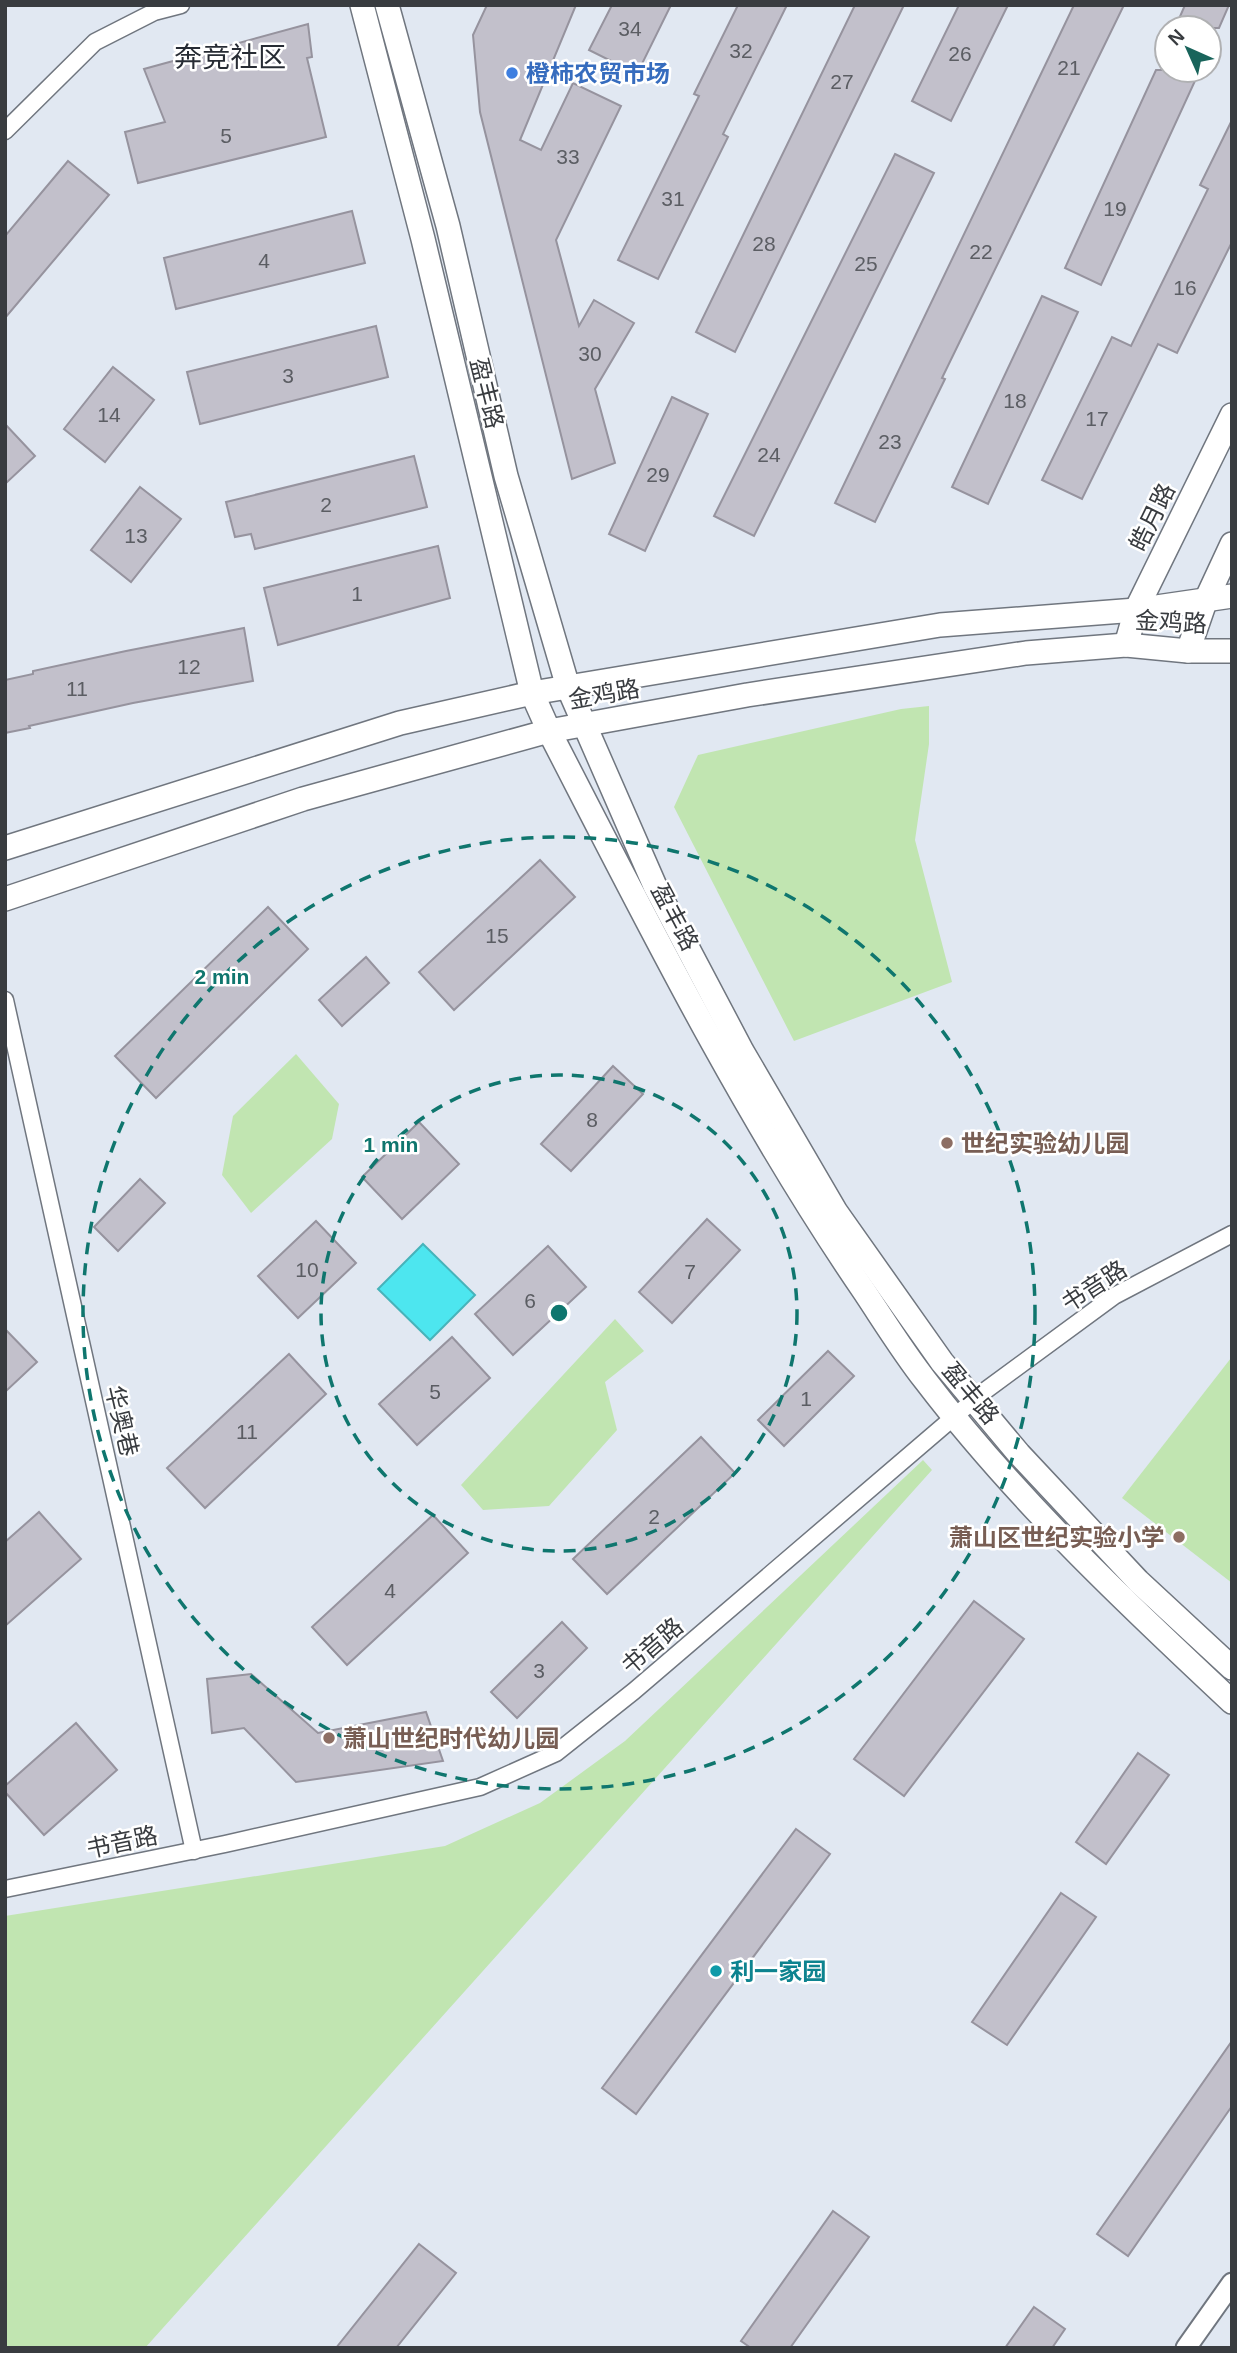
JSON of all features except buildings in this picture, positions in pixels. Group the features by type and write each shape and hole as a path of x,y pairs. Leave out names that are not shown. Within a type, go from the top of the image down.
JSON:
{"main road":[{"name":"盈丰路","path":"362,5 423,239 533,693 549,731 722,1061 820,1227 923,1377 953,1416 1075,1550 1133,1611 1232,1702"},
{"name":"盈丰路","path":"387,5 448,226 506,476 568,687 582,725 655,886 752,1069 836,1212 942,1362 1018,1454 1138,1581 1232,1668"},
{"name":"皓月路","path":"1126,645 1136,610 1232,415"},
{"path":"1188,651 1205,602 1232,544"},
{"name":"金鸡路","path":"5,848 400,723 533,693 940,625 1136,610 1232,596"},
{"name":"金鸡路","path":"5,899 303,799 549,731 747,695 999,657 1126,645 1188,651 1232,651"}],"street":[{"path":"5,131 95,43 154,12 181,5"},
{"name":"华奥巷","path":"5,1000 194,1851"},
{"name":"书音路","path":"5,1889 194,1851 480,1787 556,1752 634,1691 973,1399 1114,1296 1232,1234"},
{"path":"1186,2348 1232,2283"}],"green space":[{"path":"929,706 929,744 915,840 952,982 794,1041 674,807 698,755 901,709"},
{"path":"296,1054 339,1104 332,1139 251,1213 222,1175 233,1116"},
{"path":"615,1319 644,1351 605,1382 617,1430 549,1506 483,1510 461,1485"},
{"path":"1232,1358 1232,1583 1122,1498"},
{"path":"923,1460 932,1470 145,2348 5,2348 5,1916 445,1846 540,1803 625,1741"}],"water":[{"path":"423,1244 475,1295 430,1340 378,1289"}],"place":[{"name":"橙柿农贸市场","path":"512,73"},
{"name":"世纪实验幼儿园","path":"947,1143"},
{"name":"萧山区世纪实验小学","path":"1179,1537"},
{"name":"萧山世纪时代幼儿园","path":"329,1738"},
{"name":"利一家园","path":"716,1971"}],"district":[{"name":"奔竞社区","path":"230,57"}]}
